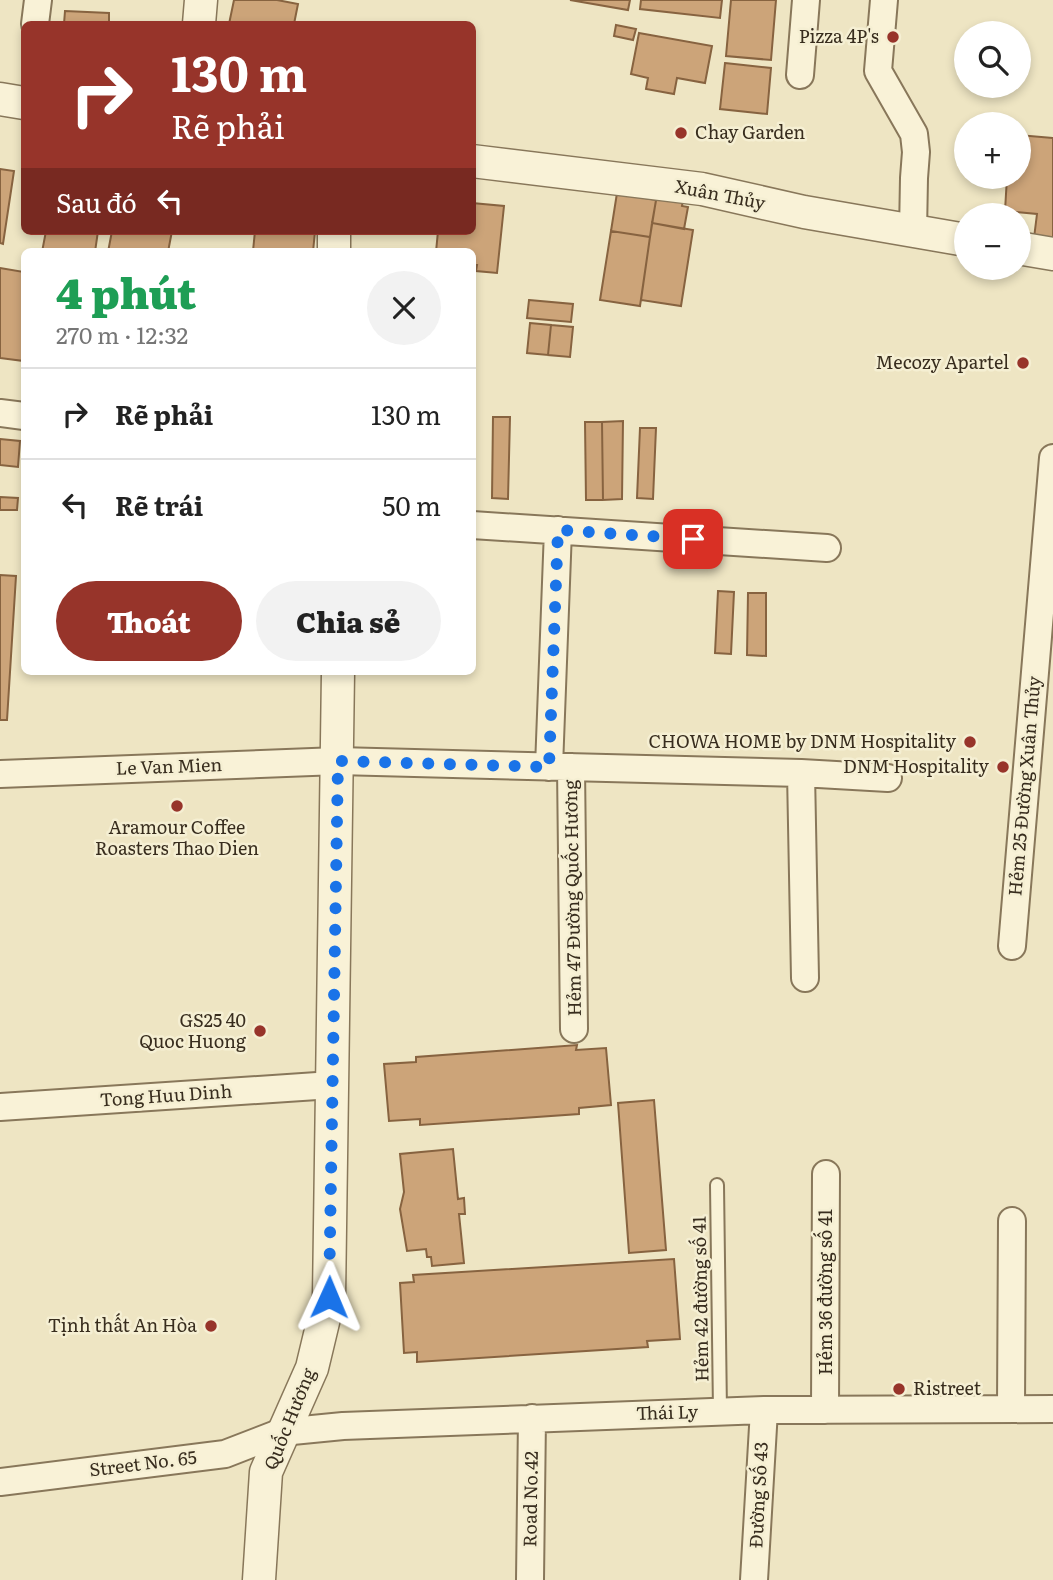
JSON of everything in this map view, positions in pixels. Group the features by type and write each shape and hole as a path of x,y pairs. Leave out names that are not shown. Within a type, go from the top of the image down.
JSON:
{"street":[{"path":"35,21 38,0"},
{"path":"200,21 201,0"},
{"path":"800,75 806,0"},
{"path":"884,0 878,71 914,134 916,152 913,232"},
{"path":"0,99 21,102"},
{"name":"Xuân Thủy","path":"476,160 702,188 804,212 954,238"},
{"path":"1031,250 1053,254"},
{"path":"0,413 21,416"},
{"name":"Hẻm 25 Đường Xuân Thủy","path":"1012,946 1053,458"},
{"path":"476,524 827,548"},
{"path":"558,530 560,767"},
{"name":"Quốc Hương","path":"259,1580 266,1472 312,1368 329,1297 338,675"},
{"name":"Hẻm 47 Đường Quốc Hương","path":"338,761 801,773 888,778"},
{"name":"Le Van Mien","path":"0,774 338,761"},
{"name":"Hẻm 47 Đường Quốc Hương","path":"560,767 574,1029"},
{"path":"801,773 805,978"},
{"name":"Tong Huu Dinh","path":"0,1107 332,1084"},
{"name":"Hẻm 36 đường số 41","path":"825,1410 826,1174"},
{"path":"1011,1409 1012,1221"},
{"name":"Thái Ly","path":"282,1432 343,1426 720,1411 1053,1409"},
{"name":"Đường Số 43","path":"754,1580 764,1410"},
{"name":"Road No.42","path":"530,1580 532,1418"},
{"name":"Street No. 65","path":"0,1482 225,1454 282,1432"}],"lane":[{"name":"Hẻm 42 đường số 41","path":"717,1185 720,1411"}],"building":[{"path":"234,0 277,0 298,4 295,21 230,21"},
{"path":"570,0 630,0 628,10"},
{"path":"641,0 722,0 720,18 640,9"},
{"path":"731,0 776,0 771,60 726,56"},
{"path":"65,11 109,13 109,21 64,21"},
{"path":"616,25 636,29 633,40 614,36"},
{"path":"639,33 712,46 705,83 677,78 674,94 646,89 648,78 631,74"},
{"path":"725,63 771,68 767,114 720,109"},
{"path":"1031,136 1053,138 1053,239 1034,238 1037,214 1031,213 1031,203 1005,203 1006,189 1031,189"},
{"path":"0,169 14,171 3,244 0,243"},
{"path":"617,193 656,200 650,237 611,231"},
{"path":"657,195 683,199 682,206 688,207 684,229 652,223"},
{"path":"476,203 504,206 497,273 476,271 476,248 436,248 438,235 476,235"},
{"path":"652,223 693,230 681,306 641,300"},
{"path":"611,231 650,237 640,306 600,300"},
{"path":"45,235 97,235 96,248 43,248"},
{"path":"111,235 171,235 169,248 109,248"},
{"path":"255,235 315,235 313,248 253,248"},
{"path":"0,268 21,272 21,361 0,358"},
{"path":"529,300 573,304 571,322 527,318"},
{"path":"530,323 551,325 548,355 527,353"},
{"path":"551,325 573,327 570,357 548,355"},
{"path":"493,417 510,417 508,499 492,498"},
{"path":"623,421 622,499 603,500 602,422"},
{"path":"585,422 602,422 603,500 586,500"},
{"path":"640,428 656,428 653,499 637,498"},
{"path":"0,439 20,441 18,467 0,465"},
{"path":"0,497 18,498 17,510 0,510"},
{"path":"0,575 16,576 7,720 0,720"},
{"path":"718,591 734,592 731,654 715,653"},
{"path":"748,593 766,593 766,656 747,655"},
{"path":"577,1045 576,1050 606,1048 611,1105 579,1108 579,1114 420,1125 420,1119 389,1121 384,1064 416,1062 416,1057"},
{"path":"654,1100 666,1250 629,1253 618,1103"},
{"path":"453,1149 458,1199 464,1198 465,1214 459,1214 464,1263 432,1266 426,1249 407,1251 400,1209 404,1192 400,1154"},
{"path":"674,1259 680,1339 647,1341 648,1347 417,1362 417,1352 404,1353 400,1283 414,1282 413,1275"}],"place":[{"name":"Pizza 4P's","path":"893,37"},
{"name":"Chay Garden","path":"681,133"},
{"name":"Mecozy Apartel","path":"1023,363"},
{"name":"CHOWA HOME by DNM Hospitality","path":"970,742"},
{"name":"DNM Hospitality","path":"1003,767"},
{"name":"Aramour Coffee Roasters Thao Dien","path":"177,806"},
{"name":"GS25 40 Quoc Huong","path":"260,1031"},
{"name":"Tịnh thất An Hòa","path":"211,1326"},
{"name":"Ristreet","path":"899,1389"}],"route":[{"path":"329,1297 338,761 549,767 558,530 693,539"}]}
